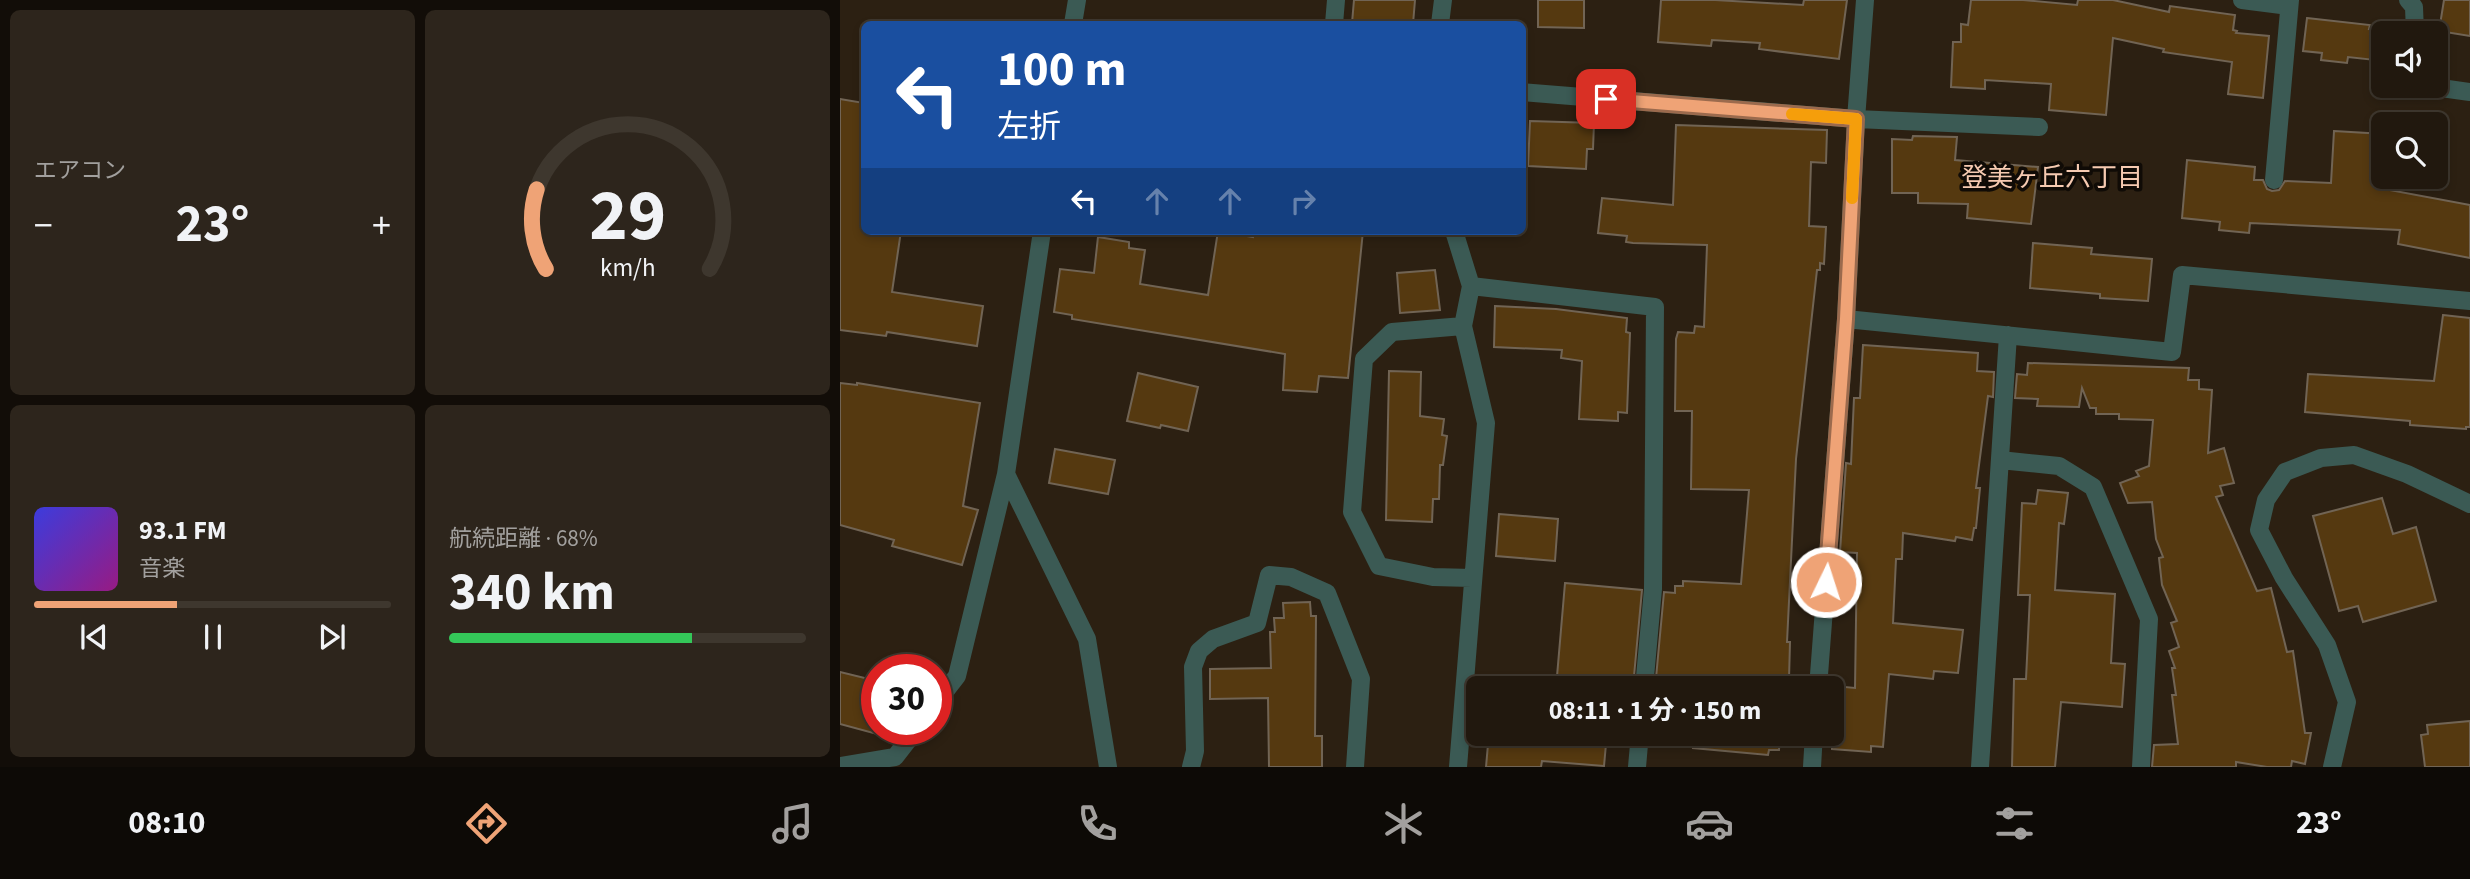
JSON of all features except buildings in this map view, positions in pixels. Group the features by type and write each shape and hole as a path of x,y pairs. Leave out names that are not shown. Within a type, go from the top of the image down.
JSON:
{"street":[{"path":"1074,21 1077,0"},
{"path":"1334,21 1336,0"},
{"path":"1440,21 1443,0"},
{"path":"1819,676 1846,319 1856,119 1866,0"},
{"path":"2242,0 2289,3 2274,180"},
{"path":"2408,0 2414,7 2415,21"},
{"path":"2448,89 2470,92"},
{"path":"1526,92 1856,119 2039,127"},
{"path":"952,682 957,676 1006,474 1041,235"},
{"path":"1455,235 1471,286 1463,326 1486,423 1458,767"},
{"path":"1846,319 2172,352 2182,275 2470,301"},
{"path":"1471,286 1655,307 1653,589 1645,676"},
{"path":"1463,326 1392,332 1364,359 1352,512 1379,566 1433,577 1472,578"},
{"path":"1980,767 2008,335"},
{"path":"2332,767 2347,702 2327,645 2284,578 2259,530 2266,500 2285,472 2320,458 2354,455 2407,474 2470,504"},
{"path":"2000,460 2059,466 2093,487 2149,619 2141,767"},
{"path":"1006,474 1087,639 1108,767"},
{"path":"1191,767 1195,751 1193,667 1199,650 1213,639 1257,623 1269,575 1291,577 1327,593 1361,679 1355,767"},
{"path":"840,766 895,757 904,745"},
{"path":"1637,767 1639,746"},
{"path":"1812,767 1813,746"}],"slow traffic":[{"path":"1792,114 1856,119 1852,198"}],"district":[{"name":"登美ヶ丘六丁目","path":"2052,177"}],"route":[{"path":"1606,99 1856,119 1846,319 1826,582"}]}
